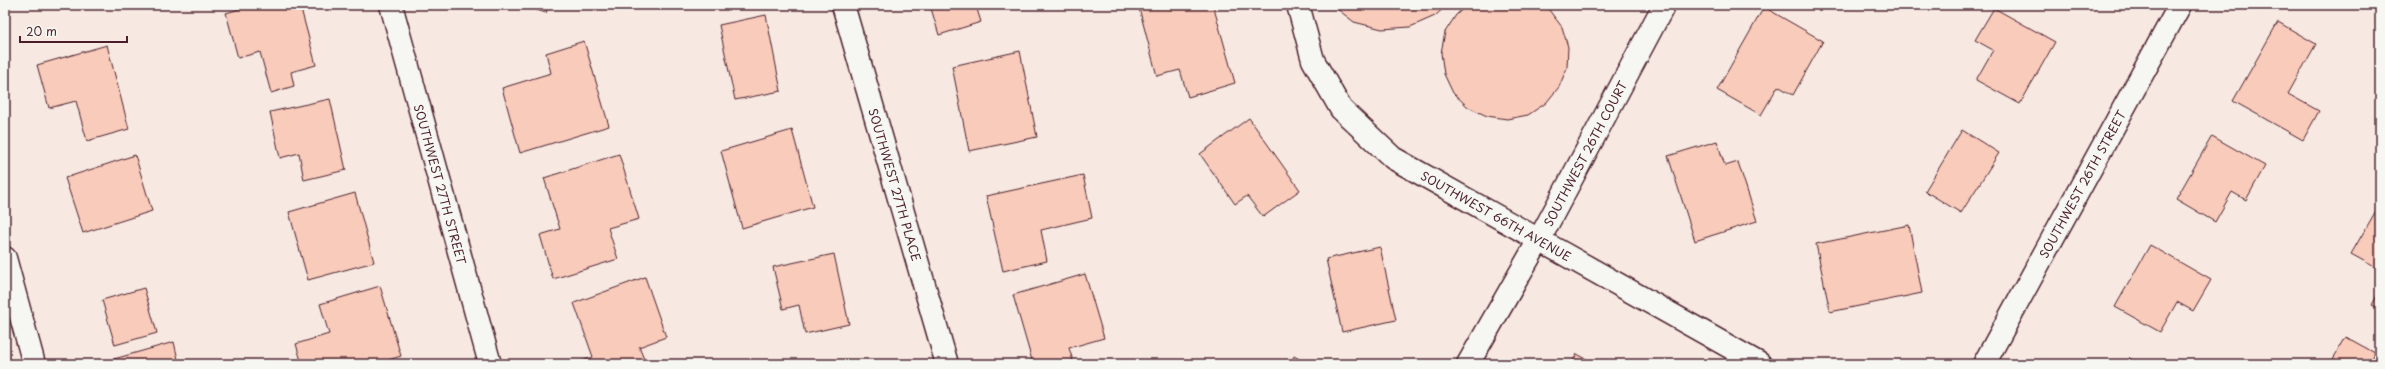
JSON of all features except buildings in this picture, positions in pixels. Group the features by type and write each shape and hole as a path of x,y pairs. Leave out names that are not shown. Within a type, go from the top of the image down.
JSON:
{"street":[{"name":"SOUTHWEST 27TH STREET","path":"392,5 490,364"},
{"name":"SOUTHWEST 27TH PLACE","path":"843,5 947,364"},
{"name":"SOUTHWEST 66TH AVENUE","path":"1298,5 1313,60 1341,109 1393,158 1760,364"},
{"name":"SOUTHWEST 26TH COURT","path":"1468,364 1539,240 1664,5"},
{"name":"SOUTHWEST 26TH STREET","path":"1984,364 2180,5"},
{"path":"5,258 34,364"}]}
